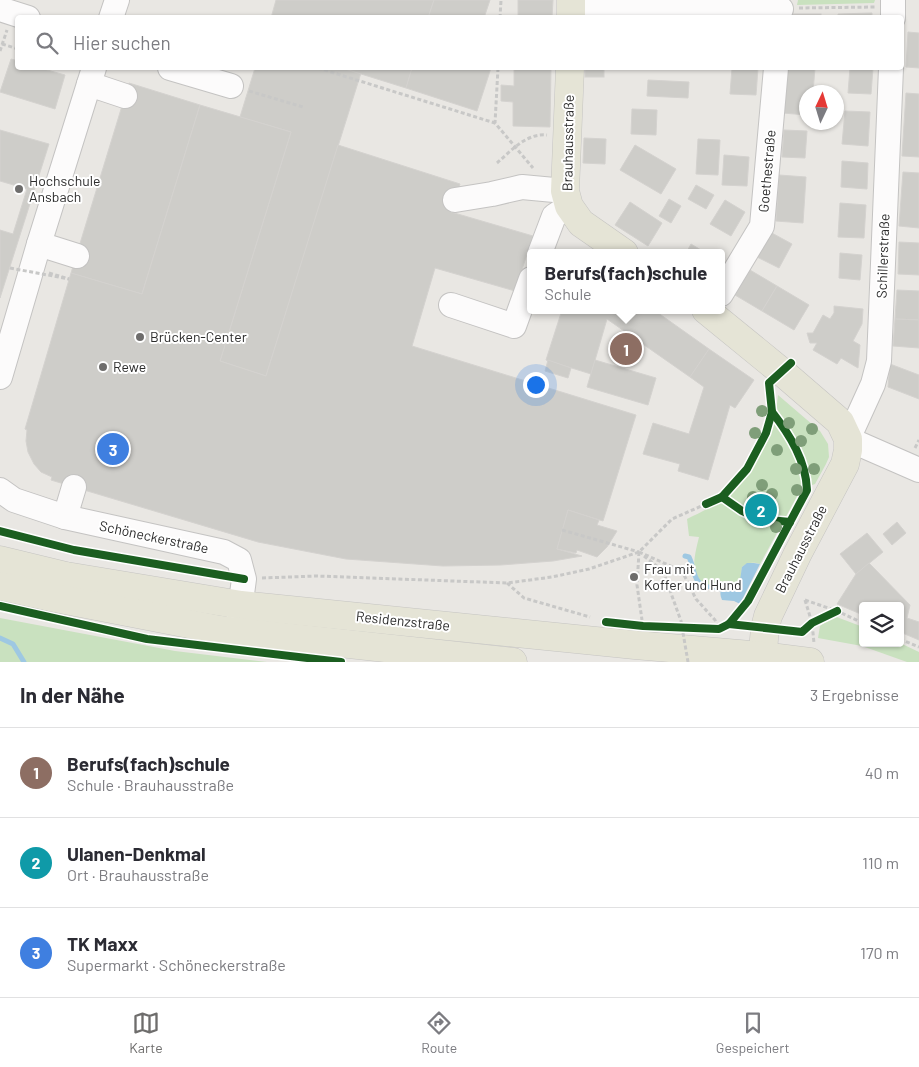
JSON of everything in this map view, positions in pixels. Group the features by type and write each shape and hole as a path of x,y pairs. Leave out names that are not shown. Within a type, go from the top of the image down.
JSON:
{"main road":[{"name":"Brauhausstraße","path":"570,70 567,199 581,223 618,249"},
{"path":"720,314 840,422 848,439"},
{"name":"Brauhausstraße","path":"762,659 768,616 798,553 845,464 848,439"},
{"name":"Residenzstraße","path":"0,560 66,576 241,605 762,659 812,653"},
{"name":"Residenzstraße","path":"0,586 213,629 241,605"},
{"name":"Residenzstraße","path":"241,605 354,645 513,662"}],"street":[{"path":"112,15 117,0"},
{"path":"571,10 781,9"},
{"path":"0,10 18,15"},
{"path":"177,70 231,86"},
{"name":"Goethestraße","path":"725,286 762,226 776,70"},
{"name":"Schillerstraße","path":"848,439 873,384 879,361 891,70"},
{"path":"0,377 39,244 92,76 125,96"},
{"path":"455,200 492,194 522,186 567,199 554,216 542,249"},
{"path":"39,244 76,256"},
{"path":"451,305 514,326 527,290"},
{"path":"848,439 917,460"},
{"path":"65,517 74,487"},
{"name":"Schöneckerstraße","path":"0,490 14,500 65,517 224,552 240,560 241,605"}],"path":[{"path":"500,15 501,0"},
{"path":"781,9 893,8"},
{"path":"2,44 15,48"},
{"path":"324,70 495,123 536,171"},
{"path":"495,123 498,70"},
{"path":"231,86 303,107"},
{"path":"497,164 527,139 539,134 554,136"},
{"path":"10,268 69,278"},
{"path":"0,531 74,550 241,605 317,576 507,583 552,577 589,569 639,552 672,519 722,497 747,469 766,433 772,412 769,383 782,372"},
{"path":"772,412 798,452 807,480 808,490"},
{"path":"917,460 919,440"},
{"path":"722,497 742,511 759,519 790,522 786,530"},
{"path":"562,530 639,552 682,572 696,599 715,620 723,634"},
{"path":"639,552 663,572 681,621 688,662"},
{"path":"639,552 637,586 642,620"},
{"path":"709,628 719,629 729,624 748,601 762,574"},
{"path":"507,583 524,598 597,619"},
{"path":"812,653 812,623 805,600 859,621"},
{"path":"729,624 802,632 812,623 837,611"},
{"path":"681,627 690,628"},
{"path":"904,641 919,647"}],"green space":[{"path":"798,0 875,0 874,3 797,5"},
{"path":"778,395 820,431 828,444 829,457 815,484 801,489 760,564 751,563 742,567 741,577 736,584 721,588 706,585 696,577 694,564 699,537 689,536 687,519 718,503 744,478 759,456 771,433"},
{"path":"834,616 859,625 859,645 818,638 820,626"},
{"path":"0,618 175,651 267,662 0,662"},
{"path":"904,645 919,652 919,662 907,662 865,647 904,647"}],"water":[{"path":"747,563 760,564 740,604 734,601 722,600 721,590 740,579 742,567"}],"building":[{"path":"276,0 434,0 429,15 272,15"},
{"path":"434,0 490,0 485,15 429,15"},
{"path":"518,0 553,0 552,15 518,15"},
{"path":"872,13 872,15 838,15"},
{"path":"791,14 821,14 821,15"},
{"path":"908,32 919,33 919,68 906,67"},
{"path":"11,59 15,60 15,70 47,70 65,75 55,109 0,92"},
{"path":"254,70 350,70 361,73 266,376 220,361 291,132 240,117"},
{"path":"348,70 411,70 406,88"},
{"path":"411,70 490,70 477,111 406,88"},
{"path":"514,70 551,70 550,127 513,126 513,102 501,101 501,85 514,86"},
{"path":"585,70 604,70 604,77 585,77"},
{"path":"732,70 758,70 756,95 730,94"},
{"path":"787,70 815,70 814,85 799,85 799,114 783,113"},
{"path":"850,70 873,70 871,94 848,93"},
{"path":"648,80 689,82 688,98 647,96"},
{"path":"129,83 200,105 142,294 71,273"},
{"path":"906,93 919,94 919,157 902,156"},
{"name":"Brücken-Center","path":"200,105 291,132 220,361 266,376 338,145 460,184 451,212 533,236 529,249 527,249 515,291 435,268 412,346 636,415 603,521 568,510 557,549 582,556 553,561 501,565 443,566 346,559 258,542 51,480 52,477 41,472 34,464 28,452 27,430 25,429 71,273 142,294"},
{"path":"632,109 657,110 656,135 631,134"},
{"path":"845,111 870,112 868,146 842,144"},
{"path":"0,130 49,144 0,298 0,230 13,234 27,189 0,181"},
{"path":"784,130 807,131 805,158 782,157"},
{"path":"584,138 606,139 605,164 583,163"},
{"path":"698,139 720,140 718,175 696,174"},
{"path":"635,145 676,169 661,194 620,170"},
{"path":"724,155 749,157 747,186 722,185"},
{"path":"842,161 868,163 867,189 841,187"},
{"path":"903,172 919,173 919,228 899,226"},
{"path":"779,175 806,177 803,223 776,221"},
{"path":"696,185 714,195 706,209 688,199"},
{"path":"669,199 681,206 671,223 659,216"},
{"path":"725,200 745,212 731,236 710,224"},
{"path":"630,202 662,223 648,246 615,225"},
{"path":"840,203 866,205 864,238 838,237"},
{"path":"770,232 792,244 779,268 757,257"},
{"path":"899,242 919,243 919,275 898,274"},
{"path":"691,244 699,249 688,249"},
{"path":"840,253 862,255 860,280 839,278"},
{"path":"750,270 777,286 762,311 735,295"},
{"path":"777,286 809,305 794,330 762,311"},
{"path":"897,290 919,291 919,320 895,319"},
{"path":"834,306 863,309 862,324 853,341 860,345 858,368 841,358 837,364 813,350 817,343 810,343 807,333 813,333 823,315 830,319 834,313"},
{"path":"561,314 660,314 709,349 690,377 607,319 591,374 546,360"},
{"path":"895,319 919,320 919,348 893,346"},
{"path":"709,349 754,380 735,408 730,405 708,480 678,471 680,464 643,454 653,423 689,434 704,387 690,377"},
{"path":"548,360 571,368 568,378 545,371"},
{"path":"595,360 656,378 648,405 587,387"},
{"path":"890,364 919,375 919,399 888,387"},
{"path":"568,510 599,520 597,525 617,531 607,547 597,557 577,550 576,553 557,549"},
{"path":"897,522 906,533 892,545 883,534"},
{"path":"867,533 883,552 856,574 840,554"},
{"path":"869,563 910,605 907,618 919,622 919,640 904,634 904,602 859,602 859,613 837,604 856,574"}],"waterway":[{"path":"685,556 689,557 696,578 701,584 721,589"},
{"path":"0,638 13,644 24,662"}],"cycle path":[{"path":"722,497 747,469 766,433 772,412 769,383 791,363"},
{"path":"606,622 643,626 719,629 729,624 748,601 807,490 804,469 796,449 772,412"},
{"path":"706,504 722,497 742,511 759,519 790,522"},
{"path":"0,531 74,550 244,579"},
{"path":"0,606 147,639 341,662"},
{"path":"729,624 802,632 812,623 837,611"}],"place":[{"name":"Hochschule Ansbach","path":"19,189"},
{"name":"Brücken-Center","path":"140,337"},
{"name":"Berufs(fach)schule","path":"626,349"},
{"name":"Rewe","path":"103,367"},
{"name":"TK Maxx","path":"113,449"},
{"name":"Ulanen-Denkmal","path":"761,510"},
{"name":"Frau mit Koffer und Hund","path":"634,577"}]}
